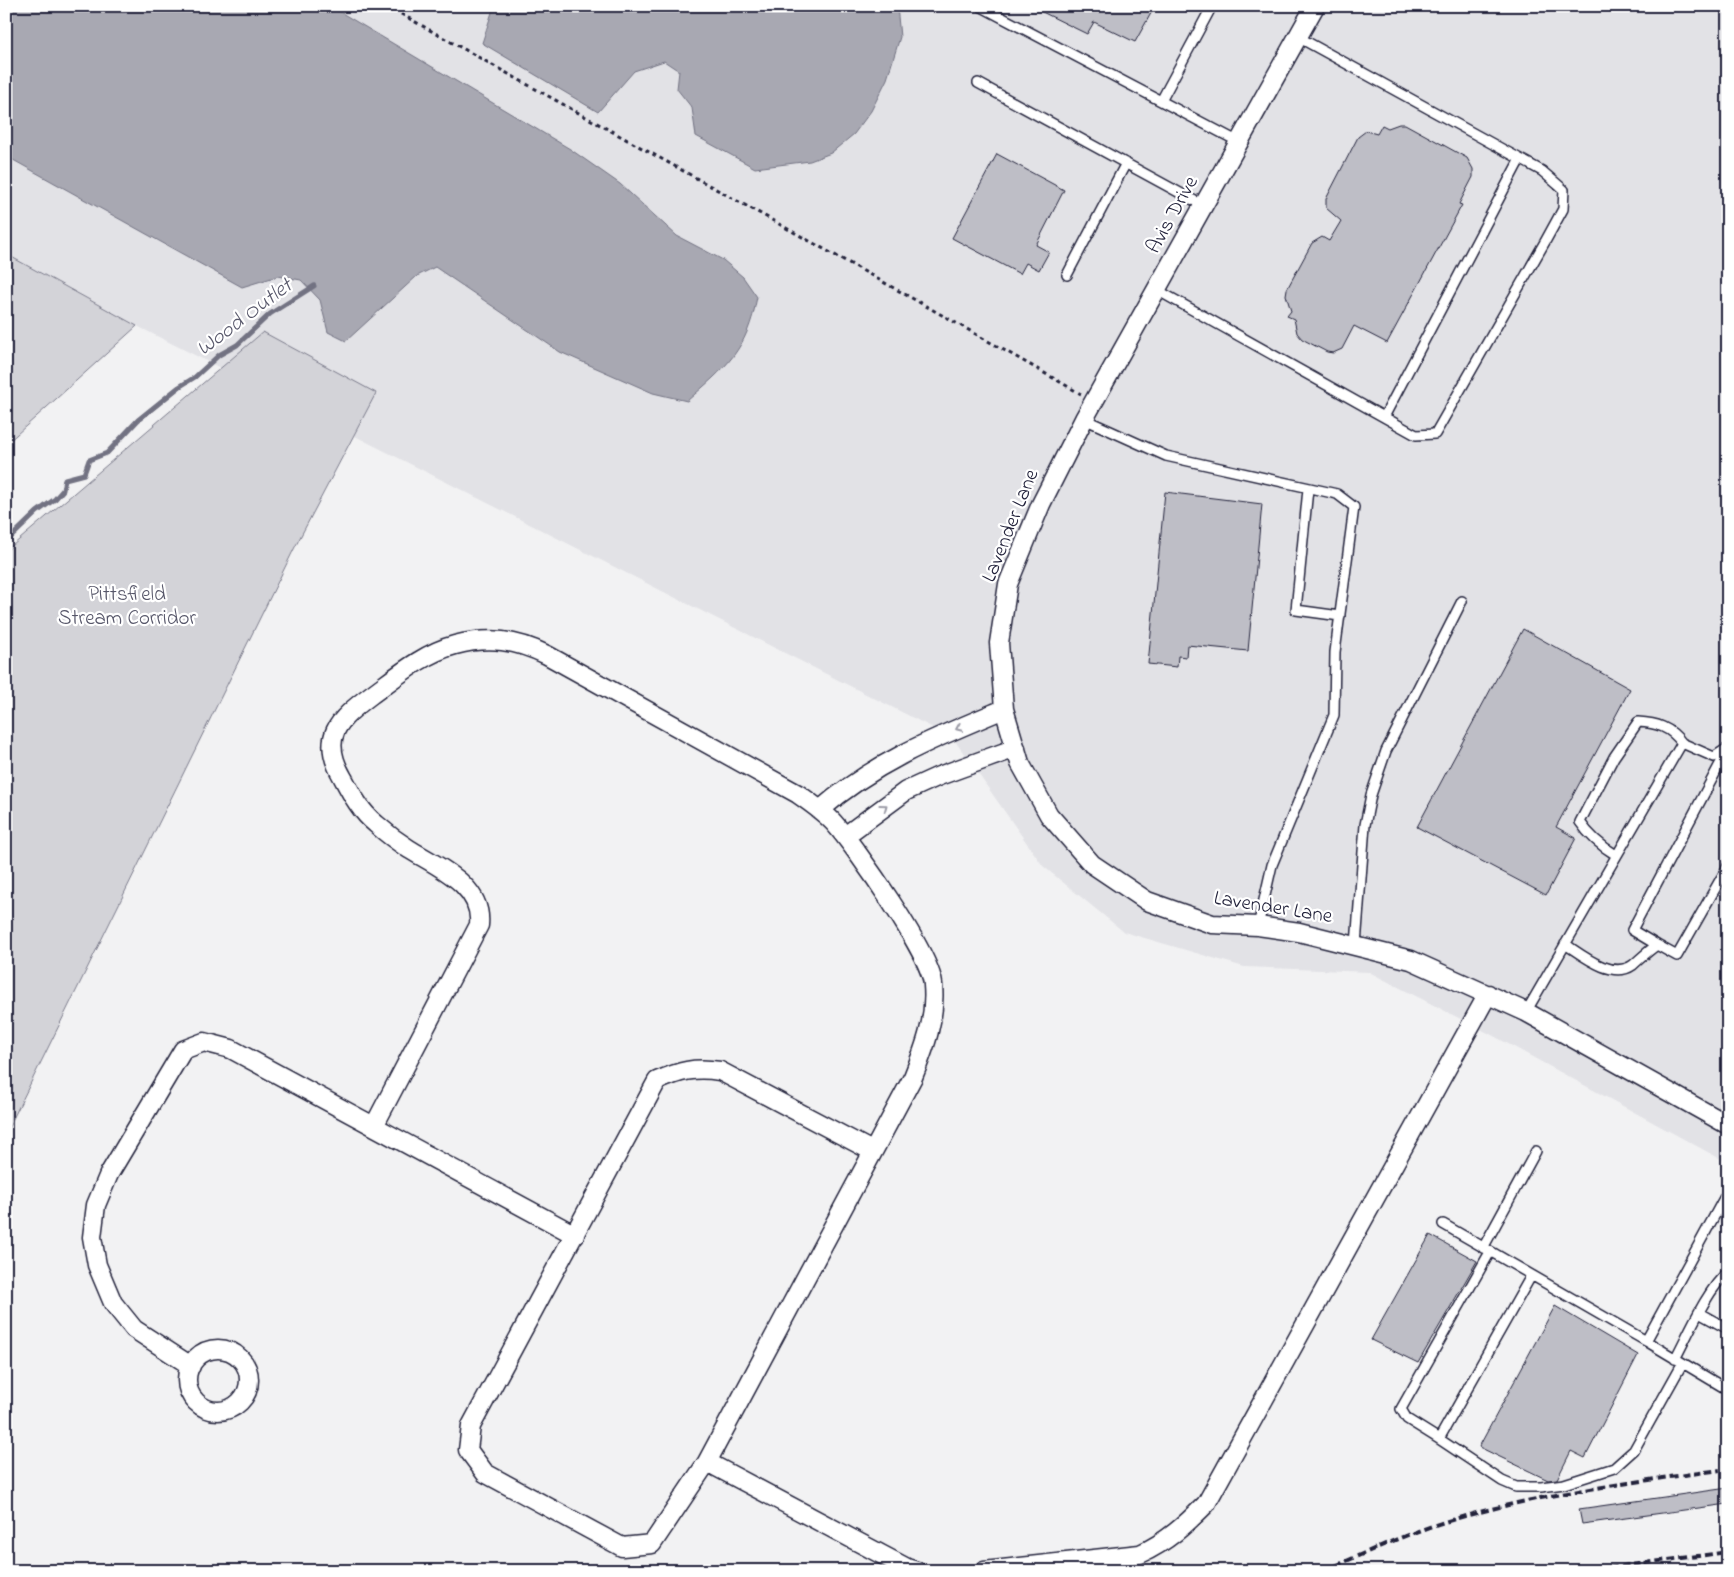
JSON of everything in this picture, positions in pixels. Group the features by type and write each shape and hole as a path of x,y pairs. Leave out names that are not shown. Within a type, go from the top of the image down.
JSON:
{"street":[{"name":"Avis Drive","path":"1072,446 1084,419 1315,6"},
{"name":"Lavender Lane","path":"1072,446 1041,504 1008,584 999,643 1004,709 1020,763 1049,815 1092,864 1147,901 1212,924 1258,926 1356,945 1412,960 1526,1012 1728,1125"},
{"path":"374,1126 479,925 480,913 472,895 457,878 407,848 375,823 358,806 336,768 330,748 348,712 421,660 453,645 479,639 504,640 529,646 790,790 820,810 845,836 923,954 934,983 933,1014 928,1038 913,1078 872,1151 707,1462 652,1544 622,1547 484,1473 468,1450 471,1426 657,1081 676,1073 699,1068 720,1071 872,1151"},
{"path":"820,810 842,791 886,762 924,743 1004,709"},
{"path":"845,836 906,791 939,776 1016,748"},
{"path":"984,1571 1140,1554 1158,1546 1181,1530 1206,1504 1488,994"},
{"path":"191,1366 134,1330 113,1303 97,1265 92,1237 96,1205 109,1174 183,1050 204,1042 231,1049 575,1235"},
{"path":"707,1462 906,1568 917,1571"}],"lane":[{"path":"980,6 990,9 1239,142"},
{"path":"1160,101 1212,6"},
{"path":"1157,290 1416,435 1434,434 1563,209 1564,190 1542,171 1298,37"},
{"path":"978,83 1204,206"},
{"path":"1384,417 1520,159"},
{"path":"1067,275 1126,163"},
{"path":"1084,419 1166,456 1337,494 1354,506 1335,652 1334,715 1272,865 1258,926"},
{"path":"1308,489 1296,610 1340,616"},
{"path":"1356,945 1365,825 1371,795 1386,751 1462,601"},
{"path":"1616,855 1600,846 1588,834 1580,822 1614,757 1638,722 1655,723 1674,733 1682,743 1714,757 1728,748"},
{"path":"1526,1012 1682,743"},
{"path":"1728,748 1632,930 1677,956 1728,866"},
{"path":"1564,944 1610,970 1631,966 1646,951 1658,945"},
{"path":"1536,1151 1486,1250 1401,1408 1407,1419 1440,1439 1502,1482 1516,1487 1564,1484 1614,1468 1634,1450 1678,1362 1699,1313 1721,1278 1728,1272"},
{"path":"1646,1341 1728,1191"},
{"path":"1443,1224 1728,1390"},
{"path":"1440,1439 1531,1276"},
{"path":"1699,1313 1728,1329"}],"path":[{"path":"386,6 610,132 878,277 1095,402"}],"shaded area":[{"path":"6,6 1728,6 1728,1163 1490,1034 1369,972 1244,967 1124,932 1043,866 953,738 137,326 6,254"},
{"path":"6,6 330,6 570,149 620,184 677,236 723,260 743,277 757,297 753,316 741,345 724,367 687,401 653,393 560,352 435,267 417,276 346,341 328,332 320,300 301,280 278,276 242,287 6,156"},
{"path":"494,6 897,6 900,37 887,79 871,111 854,134 831,153 810,161 755,168 696,136 692,108 677,89 679,71 664,61 634,71 598,112 482,43"}],"green space":[{"path":"6,254 137,326 6,444"},
{"name":"Pittsfield Stream Corridor","path":"263,332 376,393 294,549 6,1133 6,551"}],"building":[{"path":"1030,6 1155,6 1135,42 1094,22 1087,34"},
{"path":"1405,124 1467,158 1473,169 1473,177 1459,204 1462,205 1387,343 1354,326 1342,349 1333,353 1327,352 1302,339 1297,333 1294,319 1287,316 1291,311 1286,295 1287,289 1312,243 1322,237 1329,241 1341,221 1326,208 1326,199 1358,137 1366,131 1377,134 1382,125 1388,128"},
{"path":"997,154 1064,190 1036,245 1049,252 1039,270 1026,263 1020,274 952,238"},
{"path":"1165,492 1262,504 1248,651 1187,645 1186,657 1178,656 1177,667 1148,664"},
{"path":"1523,629 1630,689 1556,827 1576,838 1546,895 1417,827"},
{"path":"1430,1235 1477,1261 1418,1363 1371,1340"},
{"path":"1555,1306 1638,1355 1585,1458 1571,1451 1557,1479 1548,1480 1479,1447"},
{"path":"1728,1488 1728,1504 1582,1524 1579,1509"}],"waterway":[{"name":"Wood Outlet","path":"6,542 37,512 55,499 63,490 65,479 84,474 89,460 107,453 138,420 179,387 195,377 219,355 237,345 270,314 314,286"}],"railway":[{"path":"1324,1571 1416,1532 1448,1521 1515,1503 1583,1490 1720,1470"},
{"path":"1585,1571 1728,1552"}]}
